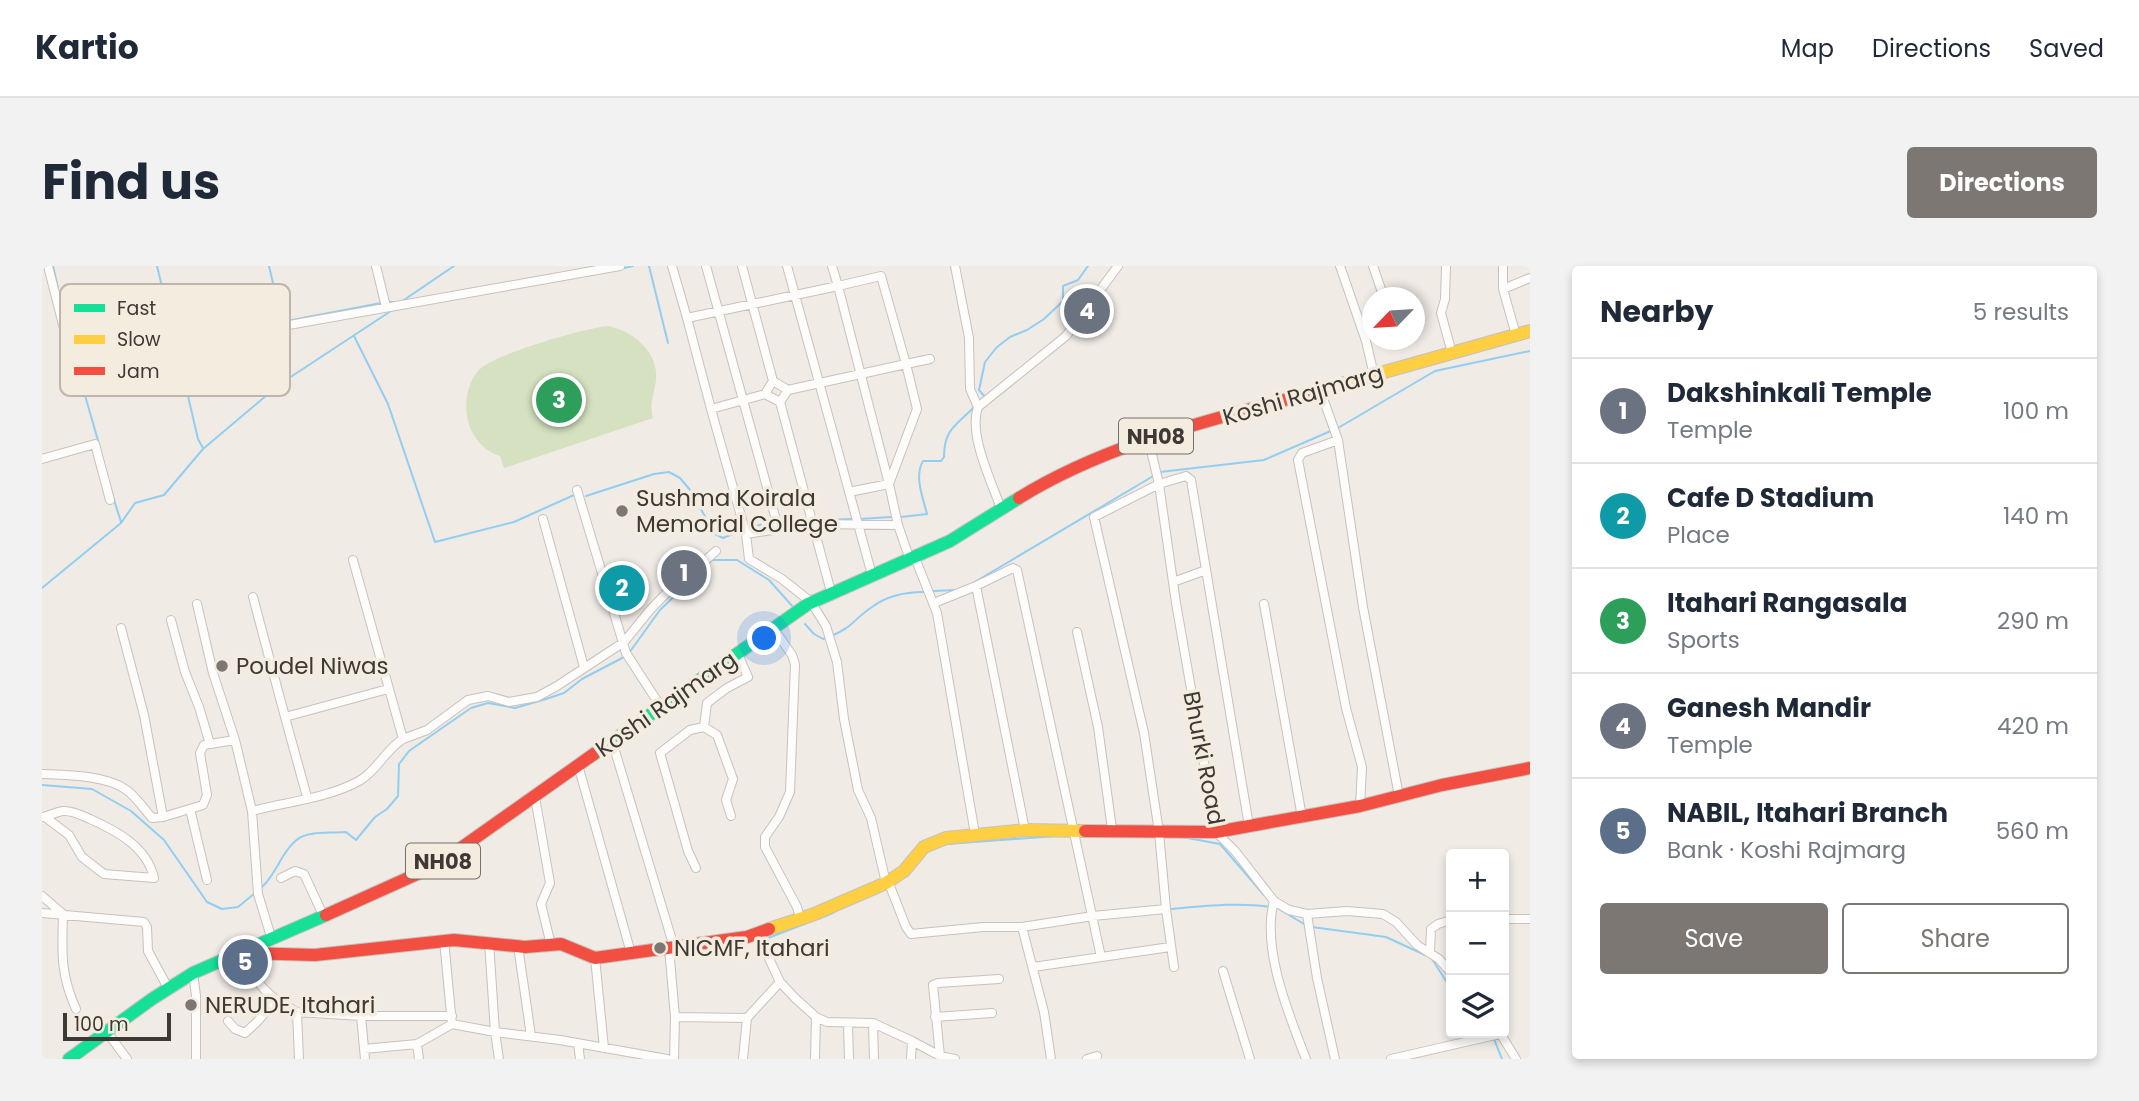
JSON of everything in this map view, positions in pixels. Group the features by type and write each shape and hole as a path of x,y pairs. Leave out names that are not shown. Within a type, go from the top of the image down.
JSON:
{"main road":[{"name":"Koshi Rajmarg","path":"69,1059 193,973 437,865 810,603 950,541 1051,478 1088,460 1148,438 1530,331"},
{"path":"240,954 315,955 444,940 518,946 561,944 596,958 672,948 758,935 812,915 887,882 904,871 924,847 934,841 1026,830 1216,832 1360,806 1441,785 1530,768"}],"street":[{"path":"48,266 60,313"},
{"path":"376,266 386,307"},
{"path":"290,324 620,266"},
{"path":"672,266 743,519 749,559 782,579 810,603 825,626 833,646 858,790 871,818 887,882 911,934 983,927 1022,927 1093,916 1166,909"},
{"path":"706,266 778,525"},
{"path":"742,266 773,381 788,390 930,359"},
{"path":"787,266 872,575"},
{"path":"832,266 897,520 934,601 975,834"},
{"path":"955,266 969,338 970,389 976,404 975,431 1001,509"},
{"path":"976,404 1066,336 1118,266"},
{"path":"1340,266 1366,341 1374,375"},
{"path":"1373,266 1380,287"},
{"path":"1446,266 1445,299 1441,313 1452,353"},
{"path":"1503,266 1503,289 1516,335"},
{"path":"687,318 881,276 917,409 889,484"},
{"path":"1503,289 1530,278"},
{"path":"711,409 765,394 773,381"},
{"path":"780,402 788,390"},
{"path":"1320,390 1337,437 1363,607 1399,796"},
{"path":"765,394 780,402 831,592"},
{"path":"1337,437 1302,453 1298,460 1346,708 1362,767 1360,806"},
{"name":"Bhurki Road","path":"1148,438 1159,482 1173,582 1216,832 1235,851 1274,901"},
{"path":"42,459 95,444 110,500"},
{"path":"1174,967 1159,832 1144,733 1094,517 1159,482 1186,476 1189,477 1206,570 1249,827"},
{"path":"849,492 889,484"},
{"path":"577,490 628,656 661,706"},
{"path":"543,519 584,667"},
{"path":"745,532 811,521 897,520"},
{"path":"252,811 358,781 368,775 392,746 427,730 468,700 488,696 509,702 537,697 624,642 679,580 688,576 716,551"},
{"path":"353,560 403,739"},
{"path":"934,601 976,586 1013,568 1017,570 1101,957"},
{"path":"1173,582 1206,570"},
{"path":"976,586 1026,830"},
{"path":"253,597 307,797"},
{"path":"197,604 213,673 235,740 252,811 257,889 272,940"},
{"path":"1264,604 1302,817"},
{"path":"171,620 210,744"},
{"path":"121,628 144,715 163,817"},
{"path":"774,629 795,664 792,766 790,792 779,817 765,837 765,847 800,918"},
{"path":"1077,632 1098,727 1112,829"},
{"path":"705,727 706,703 749,676 738,654"},
{"path":"285,717 388,689"},
{"path":"696,868 688,851 660,753 690,730 705,727 718,735 733,779 726,800 731,816"},
{"path":"42,774 77,775 106,782 125,789 152,818 163,817 203,805 206,800 200,749 204,745 235,740"},
{"path":"612,741 672,948 674,1059"},
{"path":"578,765 631,953"},
{"path":"535,797 551,883 541,904 551,945"},
{"path":"190,809 206,880"},
{"path":"65,811 79,814 114,830 135,846 149,862 154,878 104,874 82,857 69,835 43,817 65,811"},
{"path":"281,878 295,871 304,874 324,917"},
{"path":"42,897 63,914 62,963 66,988 76,1009"},
{"path":"1306,1059 1276,968 1273,948 1274,901 1289,910 1307,914 1347,911 1383,914 1396,922 1417,945 1430,952 1446,968"},
{"path":"42,913 144,922 147,927 148,951 168,988"},
{"path":"1307,914 1317,978 1335,1059"},
{"path":"1509,919 1530,919"},
{"path":"1430,952 1432,929 1446,922"},
{"path":"1022,927 1044,1012 1051,1059"},
{"path":"758,935 780,982 817,1017 827,1022 873,1023 940,1056 955,1059"},
{"path":"444,940 452,1020"},
{"path":"489,942 499,1059"},
{"path":"518,946 531,1036"},
{"path":"1032,967 1170,947"},
{"path":"240,954 264,989 276,1000 297,1012 452,1020 495,1032 579,1043 648,1058 667,1059"},
{"path":"596,958 604,1048"},
{"path":"1223,971 1250,1059"},
{"path":"193,973 196,996 196,1059"},
{"path":"940,1056 932,987 934,984 999,979"},
{"path":"743,1059 747,1018 780,982"},
{"path":"228,1021 235,1029 245,1032 276,1000"},
{"path":"297,1012 299,1059"},
{"path":"936,1017 992,1013"},
{"path":"361,1016 365,1059"},
{"path":"675,1017 747,1018"},
{"path":"815,1059 817,1017"},
{"path":"364,1049 417,1044 452,1020"},
{"path":"848,1023 849,1059"},
{"path":"873,1023 874,1059"},
{"path":"107,1031 127,1059"},
{"path":"1391,1059 1479,1038"},
{"path":"1503,1038 1516,1059"},
{"path":"911,1059 912,1041"},
{"path":"579,1043 580,1059"},
{"path":"417,1044 419,1059"},
{"path":"1087,1059 1097,1056"}],"green space":[{"path":"608,326 635,338 653,360 656,380 653,418 504,468 500,456 484,447 468,421 468,394 475,375 488,364 520,350"}],"waterway":[{"path":"53,266 58,288"},
{"path":"157,266 161,284"},
{"path":"269,266 273,284"},
{"path":"390,302 401,302 454,266"},
{"path":"624,268 633,266"},
{"path":"649,266 668,343"},
{"path":"983,398 985,397 979,390 985,362 997,347 1010,337 1044,319 1063,301 1063,286 1078,280 1088,266"},
{"path":"292,320 381,303 378,290"},
{"path":"290,377 394,309"},
{"path":"354,336 388,404 435,542 514,522 574,495"},
{"path":"1338,428 1435,371 1530,351"},
{"path":"85,396 99,444"},
{"path":"188,396 198,439 203,448"},
{"path":"42,588 121,523 135,503 164,495 203,449 266,396"},
{"path":"901,517 927,514 919,480 920,467 923,461 941,461 949,434 974,407"},
{"path":"1160,472 1264,460 1333,430"},
{"path":"586,496 654,474 669,472 680,478 690,490 715,534 723,538 742,530"},
{"path":"973,583 1155,475"},
{"path":"111,490 121,522"},
{"path":"859,519 891,517"},
{"path":"817,520 853,519"},
{"path":"778,521 807,520"},
{"path":"747,528 773,522"},
{"path":"629,653 660,610 712,560 737,560 769,580 794,608"},
{"path":"933,591 956,590"},
{"path":"831,636 844,630 866,611 890,597 924,592"},
{"path":"805,624 814,634 826,638"},
{"path":"262,887 285,853 305,835 346,832 356,840 375,817 387,809 398,796 399,764 409,751 471,708 488,703 515,708 564,693 582,679 624,657"},
{"path":"42,785 92,789 131,811 164,840 207,902 222,909 238,907 255,893"},
{"path":"947,844 1056,836"},
{"path":"1182,837 1220,844 1264,895"},
{"path":"1172,909 1234,905 1271,907"},
{"path":"1279,909 1304,924"},
{"path":"818,919 833,913"},
{"path":"768,938 807,923"},
{"path":"1312,927 1386,937 1425,955"},
{"path":"1432,959 1446,981"},
{"path":"1494,1039 1502,1059"}],"traffic: fast":[{"path":"594,754 808,604 950,541 1019,498"},
{"path":"69,1059 193,973 326,915"}],"traffic: slow":[{"path":"1306,394 1530,331"},
{"path":"769,929 812,915 886,883 904,871 924,847 946,838 1025,830 1085,831"}],"traffic: jam":[{"path":"1019,498 1087,462 1123,448 1306,394"},
{"path":"326,915 437,865 594,754"},
{"path":"1085,831 1216,832 1360,806 1442,785 1530,768"},
{"path":"244,953 315,955 454,940 525,947 561,944 595,958 747,937 769,929"}],"place":[{"name":"Ganesh Mandir","path":"1087,311"},
{"name":"Itahari Rangasala","path":"559,400"},
{"name":"Sushma Koirala Memorial College","path":"622,511"},
{"name":"Dakshinkali Temple","path":"684,573"},
{"name":"Cafe D Stadium","path":"622,588"},
{"name":"Poudel Niwas","path":"222,666"},
{"name":"NICMF, Itahari","path":"660,948"},
{"name":"NABIL, Itahari Branch","path":"245,962"},
{"name":"NERUDE, Itahari","path":"191,1005"}]}
